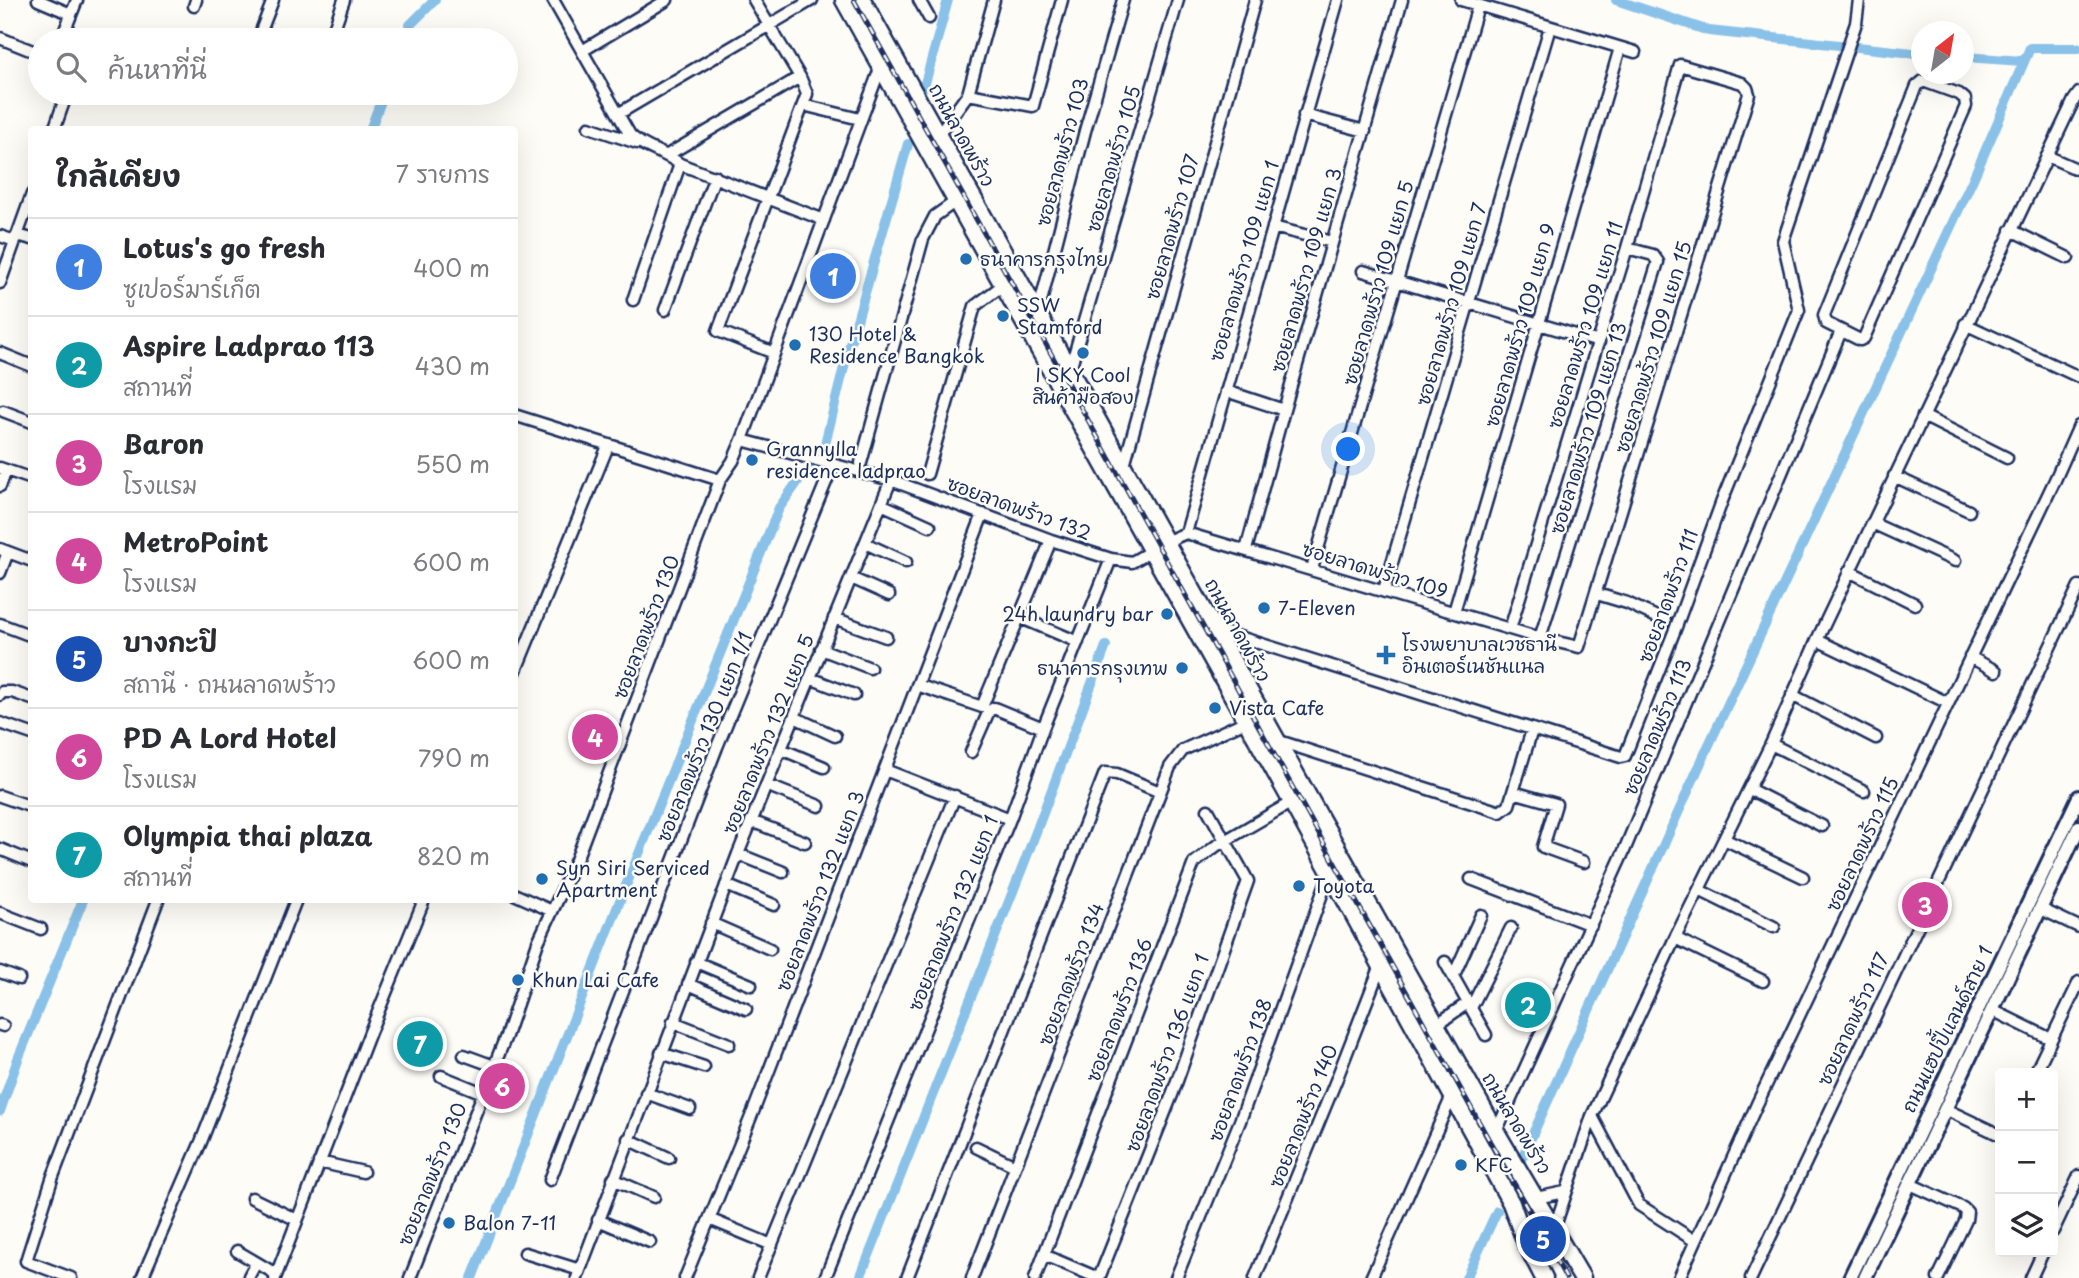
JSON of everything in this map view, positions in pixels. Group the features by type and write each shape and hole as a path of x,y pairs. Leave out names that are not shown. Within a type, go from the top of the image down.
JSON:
{"main road":[{"name":"ถนนลาดพร้าว","path":"844,0 1023,321 1158,547 1214,629 1504,1147 1582,1278"},
{"name":"ถนนลาดพร้าว","path":"862,0 1124,465 1158,547 1246,721 1511,1203 1526,1243 1544,1278"},
{"path":"1013,303 1028,295"},
{"path":"1023,321 1038,313"},
{"path":"1504,1147 1530,1202 1573,1278"},
{"path":"1511,1203 1556,1278"}],"street":[{"path":"38,0 71,14"},
{"path":"66,28 77,0"},
{"path":"262,28 273,0"},
{"path":"334,28 344,0"},
{"path":"553,0 618,114 638,143"},
{"path":"582,51 667,0"},
{"path":"754,0 800,77 807,94 718,331 774,353"},
{"path":"618,114 812,0"},
{"path":"919,0 929,18"},
{"path":"938,135 968,93 994,0"},
{"path":"968,93 1033,106 1062,0"},
{"name":"ซอยลาดพร้าว 103","path":"1038,313 1085,131 1123,0"},
{"name":"ซอยลาดพร้าว 105","path":"1070,369 1178,0"},
{"name":"ซอยลาดพร้าว 107","path":"1124,465 1255,0"},
{"name":"ซอยลาดพร้าว 109 แยก 1","path":"1186,533 1338,0"},
{"name":"ซอยลาดพร้าว 109 แยก 3","path":"1246,550 1283,410 1402,0"},
{"path":"1461,0 1635,52"},
{"name":"ซอยลาดพร้าว 111","path":"1214,629 1621,757 1628,753 1722,501 1799,310 1783,240 1856,23 1859,0"},
{"name":"ซอยลาดพร้าว 109 แยก 5","path":"1312,569 1478,6"},
{"name":"ซอยลาดพร้าว 109 แยก 7","path":"1384,590 1550,27"},
{"path":"0,38 28,49"},
{"name":"ซอยลาดพร้าว 109 แยก 9","path":"1454,612 1620,48"},
{"name":"ซอยลาดพร้าว 109 แยก 11","path":"1510,629 1628,248 1680,65 1715,75"},
{"name":"ซอยลาดพร้าว 130","path":"410,1278 494,1066 538,942 576,860 720,480 733,461 742,439 881,66"},
{"name":"ซอยลาดพร้าว 109 แยก 15","path":"1576,648 1580,644 1597,594 1749,94 1742,83 1715,75"},
{"path":"668,155 800,77"},
{"path":"1927,81 1965,99 1966,106 1864,338 1860,340 1841,331 1826,323 1824,315 1917,86 1920,82 1927,81"},
{"path":"1554,1229 1592,1116 1675,938 1771,744 1849,570 1965,324 2079,93"},
{"path":"55,126 63,105"},
{"path":"803,105 860,119"},
{"path":"1304,115 1365,131"},
{"path":"589,127 638,143 668,155 680,164 824,220"},
{"path":"2047,156 2079,170"},
{"path":"633,300 680,164"},
{"path":"665,310 715,176"},
{"path":"862,463 923,239 936,216 956,201"},
{"path":"0,283 28,206"},
{"path":"1273,227 1332,242"},
{"path":"2011,230 2068,258"},
{"path":"0,236 28,239"},
{"name":"ซอยลาดพร้าว 109 แยก 13","path":"1540,638 1658,262 1653,255 1628,248"},
{"path":"1363,271 1598,342"},
{"path":"927,474 975,306 1003,285"},
{"path":"1965,324 2079,377"},
{"name":"ซอยลาดพร้าว 113","path":"1496,1132 1630,838 1841,331"},
{"path":"0,354 28,364"},
{"path":"1226,391 1283,410"},
{"path":"3,411 28,420"},
{"path":"518,416 720,480"},
{"path":"1923,416 2007,458"},
{"name":"ซอยลาดพร้าว 115","path":"1679,1278 1758,1104 2079,426"},
{"name":"ซอยลาดพร้าว 132","path":"742,439 891,480 1051,540 1111,559 1132,562 1158,547"},
{"path":"518,665 608,446"},
{"name":"ซอยลาดพร้าว 130 แยก 1/1","path":"550,1180 717,747 830,464"},
{"path":"0,486 3,469 28,478"},
{"path":"1895,476 1969,511"},
{"name":"ซอยลาดพร้าว 132 แยก 5","path":"578,1274 751,821 891,480"},
{"path":"881,504 930,526"},
{"name":"ซอยลาดพร้าว 132 แยก 3","path":"685,1278 760,1095 983,514"},
{"path":"1872,523 1955,561"},
{"path":"1158,547 1186,533"},
{"name":"ซอยลาดพร้าว 109","path":"1186,533 1576,648"},
{"path":"917,685 982,707 1051,540"},
{"path":"866,543 906,562"},
{"path":"0,573 4,551 28,560"},
{"name":"ซอยลาดพร้าว 132 แยก 1","path":"825,1278 1111,559"},
{"path":"1849,570 1915,604"},
{"path":"851,578 889,595"},
{"name":"ซอยลาดพร้าว 117","path":"1751,1278 2079,586"},
{"path":"1597,594 1627,603 1665,621"},
{"path":"1019,617 1078,642"},
{"path":"834,618 886,637"},
{"path":"0,624 28,634"},
{"path":"1817,640 1948,703"},
{"path":"821,649 870,668"},
{"path":"1970,657 1996,670"},
{"path":"810,678 854,695"},
{"path":"0,695 2,692 12,692 28,698"},
{"path":"1792,695 1876,738"},
{"path":"971,752 989,711 994,708 1043,728"},
{"path":"794,718 835,736"},
{"name":"ซอยลาดพร้าว 134","path":"972,1278 1160,792 1176,757 1183,750 1246,721"},
{"path":"0,723 28,733"},
{"path":"1276,739 1500,812 1509,805 1532,730"},
{"path":"1771,744 1864,791"},
{"path":"781,749 824,768"},
{"path":"885,770 1010,818"},
{"path":"907,1278 1105,773 1118,774 1160,792"},
{"path":"766,785 819,806"},
{"path":"1749,789 1822,826"},
{"path":"1513,792 1556,804 1543,846 1584,862"},
{"path":"0,796 28,806"},
{"path":"758,1278 955,796"},
{"name":"ถนนแฮปปี้แลนด์สาย 1","path":"1865,1278 1910,1184 1939,1105 1992,1010 2079,797"},
{"name":"ซอยลาดพร้าว 136","path":"1035,1278 1194,863 1226,840 1292,802"},
{"name":"ซอยลาดพร้าว 136 แยก 1","path":"1098,1278 1171,1095 1248,881 1208,810"},
{"path":"751,821 805,842"},
{"name":"ถนนแฮปปี้แลนด์สาย 1","path":"1850,1278 1939,1105 2035,906 2079,827"},
{"path":"1724,839 1803,877"},
{"path":"0,849 28,860"},
{"path":"738,854 783,872"},
{"name":"ซอยลาดพร้าว 138","path":"1176,1278 1244,1111 1330,872"},
{"path":"1471,880 1591,925"},
{"path":"726,885 774,905"},
{"path":"1699,890 1774,927"},
{"path":"518,896 552,911"},
{"path":"71,1278 26,1261 52,1179 157,903"},
{"path":"142,1278 201,1142 295,903"},
{"path":"237,1251 275,1276 419,903"},
{"path":"2035,906 2079,927"},
{"path":"0,913 41,929"},
{"path":"1454,975 1481,915"},
{"path":"711,923 770,949"},
{"path":"1436,1025 1470,1004 1511,928"},
{"path":"1675,938 1763,981"},
{"path":"696,962 751,985"},
{"path":"1445,962 1486,1035"},
{"name":"ซอยลาดพร้าว 140","path":"1255,1278 1381,965"},
{"path":"0,972 19,979"},
{"path":"2037,1068 2079,982"},
{"path":"688,984 746,1009"},
{"path":"1992,1010 2051,1039"},
{"path":"673,1022 729,1044"},
{"path":"661,1053 704,1067"},
{"path":"464,1055 494,1066"},
{"path":"441,1076 483,1093"},
{"path":"646,1093 690,1109"},
{"path":"1371,1278 1452,1096"},
{"path":"1939,1105 1995,1133"},
{"path":"1592,1116 1639,1205 1695,1241"},
{"path":"628,1139 669,1158"},
{"path":"976,1147 1015,1166"},
{"path":"319,1162 363,1172"},
{"path":"2058,1220 2079,1176"},
{"path":"613,1180 654,1197"},
{"path":"1910,1184 1967,1212 1966,1220 1938,1278"},
{"path":"1536,1198 1565,1192"},
{"path":"252,1198 297,1220"},
{"path":"709,1219 772,1245"},
{"path":"598,1220 649,1242"},
{"path":"525,1252 578,1274"},
{"path":"1044,1255 1098,1278"},
{"path":"2031,1278 2041,1257"},
{"path":"248,1276 256,1263"}],"waterway":[{"path":"409,28 435,0"},
{"path":"924,87 948,0"},
{"path":"1616,0 1709,31 1911,53"},
{"path":"1522,1158 1707,749 1973,179 2030,48 2079,48"},
{"path":"1974,58 2023,61"},
{"path":"372,126 379,105"},
{"path":"472,1278 621,898 779,508 799,480 821,460 847,355 908,144"},
{"path":"860,1278 1025,861 1106,646"},
{"path":"0,1111 18,1059 82,903"},
{"path":"1466,1278 1497,1211"}],"railway":[{"path":"854,0 1566,1278"}],"place":[{"name":"ธนาคารกรุงไทย","path":"966,259"},
{"name":"Lotus's go fresh","path":"833,276"},
{"name":"SSW Stamford","path":"1003,316"},
{"name":"130 Hotel & Residence Bangkok","path":"795,345"},
{"name":"I SKY Cool สินค้ามือสอง","path":"1083,353"},
{"name":"Grannylla residence ladprao","path":"752,460"},
{"name":"7-Eleven","path":"1264,608"},
{"name":"24h laundry bar","path":"1167,614"},
{"name":"โรงพยาบาลเวชธานี อินเตอร์เนชันแนล","path":"1386,655"},
{"name":"ธนาคารกรุงเทพ","path":"1182,668"},
{"name":"Vista Cafe","path":"1215,708"},
{"name":"MetroPoint","path":"595,737"},
{"name":"Syn Siri Serviced Apartment","path":"542,879"},
{"name":"Toyota","path":"1299,886"},
{"name":"Baron","path":"1925,905"},
{"name":"Khun Lai Cafe","path":"518,980"},
{"name":"Aspire Ladprao 113","path":"1528,1005"},
{"name":"Olympia thai plaza","path":"420,1044"},
{"name":"PD A Lord Hotel","path":"502,1086"},
{"name":"KFC","path":"1461,1165"},
{"name":"Balon 7-11","path":"449,1223"},
{"name":"บางกะปิ","path":"1543,1239"}]}
